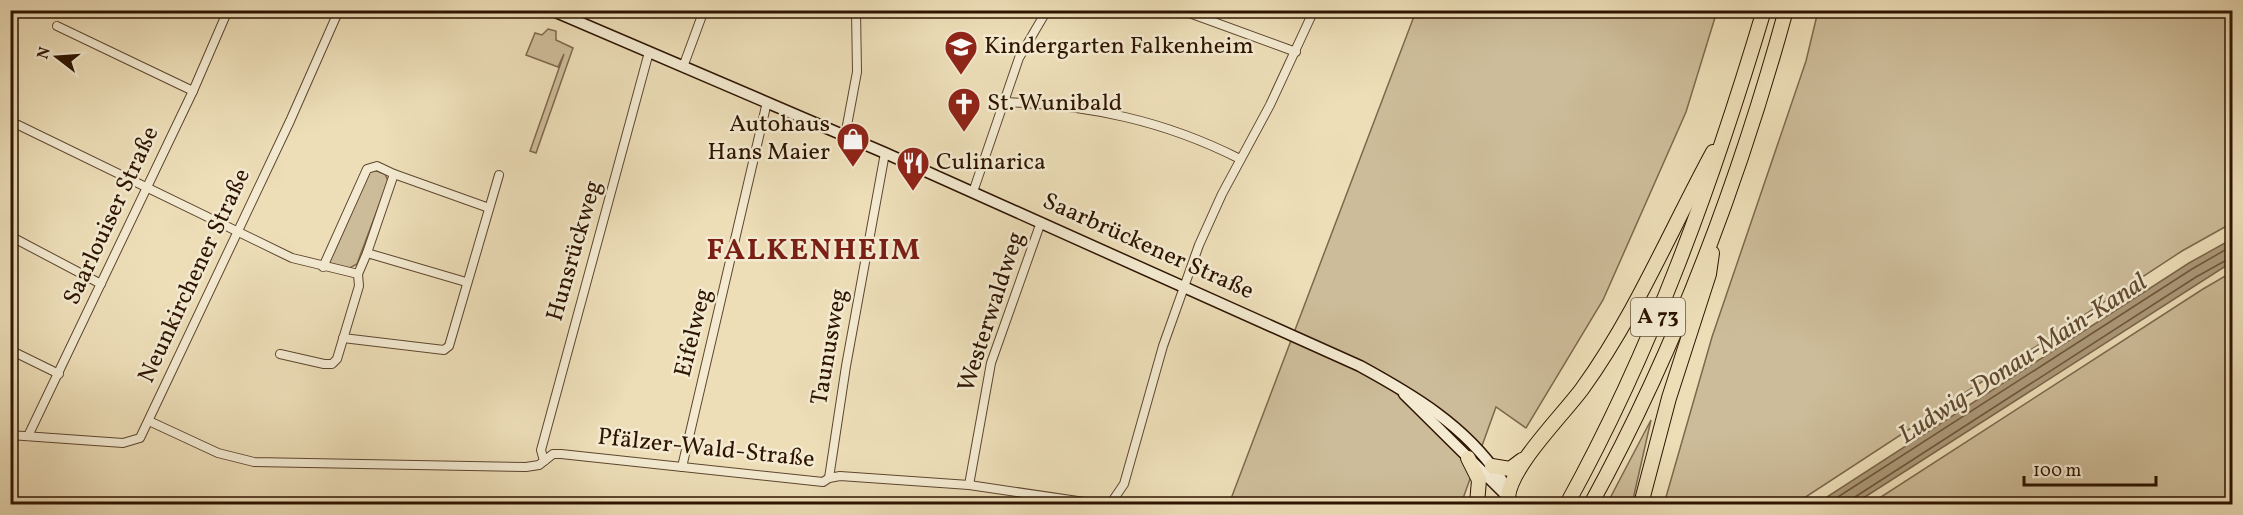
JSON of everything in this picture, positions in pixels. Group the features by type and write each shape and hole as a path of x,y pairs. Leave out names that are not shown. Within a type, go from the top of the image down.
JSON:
{"highway":[{"name":"A 73","path":"1567,504 1609,424 1652,332 1695,224 1764,10"},
{"name":"A 73","path":"1591,504 1657,372 1718,220 1786,10"},
{"path":"1511,501 1512,479 1583,387 1637,303 1730,121"},
{"name":"A 73","path":"1641,504 1669,398 1709,274 1718,220"},
{"path":"1492,466 1510,469 1531,453"},
{"path":"1468,458 1479,480 1477,504"}],"main road":[{"name":"Saarbrückener Straße","path":"551,10 885,153 1349,360 1420,399 1443,417 1472,443 1492,466 1501,478 1511,501"},
{"name":"Saarbrückener Straße","path":"1395,385 1511,501"}],"street":[{"name":"Saarlouiser Straße","path":"28,436 193,91 228,10"},
{"name":"Neunkirchener Straße","path":"10,435 132,443 140,438 339,10"},
{"path":"683,67 704,10"},
{"path":"845,136 857,72 856,10"},
{"path":"973,192 1019,58 1047,10"},
{"path":"1181,10 1296,52"},
{"path":"1184,286 1208,223 1296,52 1314,10"},
{"path":"57,26 193,91"},
{"name":"Hunsrückweg","path":"544,461 541,450 650,52"},
{"name":"Eifelweg","path":"682,467 767,102"},
{"path":"1003,102 1059,104 1111,113 1202,140 1240,159"},
{"path":"10,121 292,258 358,274"},
{"name":"Taunusweg","path":"829,478 846,366 885,153"},
{"path":"322,267 367,169 376,166 489,208"},
{"path":"280,354 332,364 337,359 358,286 358,274 394,174"},
{"path":"343,338 444,350 449,346 499,175"},
{"name":"Westerwaldweg","path":"969,485 980,413 991,363 1041,222"},
{"path":"10,236 101,284"},
{"path":"367,253 466,282"},
{"name":"Pfälzer-Wald-Straße","path":"149,421 218,453 254,462 526,467 539,465 553,454 561,454 823,482 829,478 892,478 969,485 1098,504 1111,503 1124,484 1184,286"},
{"path":"10,350 59,374"}],"shaded area":[{"path":"1416,11 1717,11 1686,112 1603,300 1526,428 1496,407 1461,504 1229,504"},
{"path":"1818,11 2232,11 2232,223 2182,251 1795,504 1664,504 1712,337 1806,61"},
{"path":"548,29 556,31 556,40 573,48 536,153 530,151 564,54 558,67 526,55 535,33 542,35"},
{"path":"370,171 385,174 388,181 357,264 348,269 330,264 329,260"},
{"path":"2232,272 2232,504 1870,504 2203,289"},
{"path":"1651,420 1632,504 1607,504"}],"water":[{"path":"2232,239 2232,262 1854,504 1816,504 2189,263"}],"place":[{"name":"Kindergarten Falkenheim","path":"961,76"},
{"name":"St. Wunibald","path":"964,133"},
{"name":"Autohaus Hans Maier","path":"853,168"},
{"name":"Culinarica","path":"913,192"}],"district":[{"name":"FALKENHEIM","path":"814,251"}],"water label":[{"name":"Ludwig-Donau-Main-Kanal","path":"2023,359"}]}
